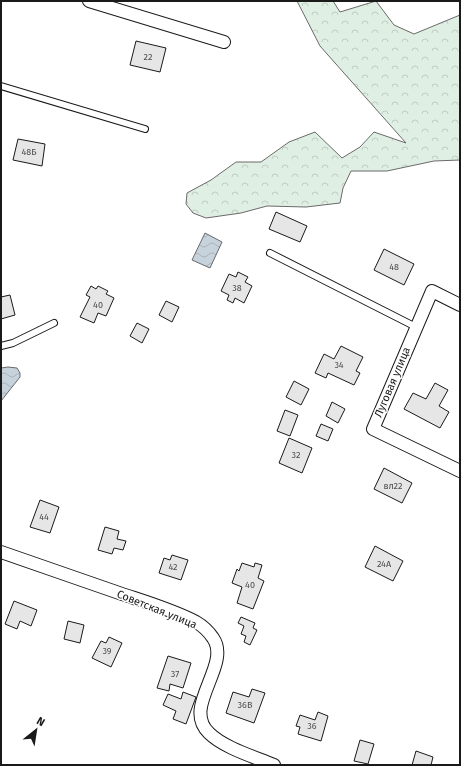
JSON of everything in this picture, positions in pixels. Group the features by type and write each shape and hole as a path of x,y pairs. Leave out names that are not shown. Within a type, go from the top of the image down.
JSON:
{"street":[{"path":"89,1 224,42"},
{"name":"Луговая улица","path":"460,305 432,292 373,429 460,470"},
{"name":"Советская улица","path":"1,552 152,605 191,620 202,627 215,640 218,649 218,659 203,698 201,710 202,722 208,732 217,740 274,765"}],"lane":[{"path":"1,86 145,129"},
{"path":"270,253 416,327"},
{"path":"1,346 13,343 54,323"}],"green space":[{"path":"297,1 333,1 340,12 376,1 394,25 414,34 460,15 460,160 434,161 387,171 351,171 343,188 340,203 306,207 267,206 241,213 206,218 193,213 186,204 187,193 211,180 236,162 261,162 289,142 315,132 342,158 360,147 374,132 406,143 320,46"}],"water":[{"path":"205,233 222,242 210,268 192,260"},
{"path":"1,368 17,368 20,373 20,377 1,401"}],"building":[{"path":"136,41 166,48 160,72 130,65"},
{"path":"18,139 45,144 42,166 13,160"},
{"path":"276,212 307,226 300,242 269,229"},
{"path":"384,249 414,264 404,285 374,270"},
{"path":"238,272 248,277 245,282 252,286 244,303 235,298 233,303 227,300 229,295 221,291 229,274 236,277"},
{"path":"91,286 96,289 98,286 108,291 106,294 114,298 106,316 98,313 94,323 80,317 90,297 86,295"},
{"path":"10,295 15,315 1,319 1,297"},
{"path":"166,301 179,307 172,322 159,315"},
{"path":"137,323 149,329 142,343 130,336"},
{"path":"341,346 363,357 356,371 360,373 354,385 328,373 326,378 315,373 324,354 334,359"},
{"path":"294,381 309,389 301,405 286,397"},
{"path":"435,383 448,390 439,406 449,412 440,428 404,409 413,393 426,399"},
{"path":"332,402 345,409 338,423 326,416"},
{"path":"285,410 298,415 290,436 277,431"},
{"path":"321,424 333,429 328,441 316,436"},
{"path":"289,438 312,448 302,473 279,463"},
{"path":"384,468 412,483 402,503 374,489"},
{"path":"40,500 59,507 50,533 30,527"},
{"path":"105,527 119,531 117,539 126,541 123,550 114,548 112,554 98,550"},
{"path":"375,546 403,561 393,581 365,567"},
{"path":"172,555 188,560 181,580 159,573 164,558 170,560"},
{"path":"242,563 254,567 255,563 262,565 258,578 264,581 253,609 237,603 242,587 232,583 237,569 239,571"},
{"path":"14,601 37,610 31,626 20,621 17,629 5,624"},
{"path":"241,617 255,623 253,628 257,630 250,645 244,642 246,636 241,634 244,626 238,623"},
{"path":"68,621 84,625 80,643 64,639"},
{"path":"109,637 122,643 111,667 92,658 101,641 106,643"},
{"path":"168,656 191,663 183,688 170,684 169,691 157,688"},
{"path":"252,689 265,693 254,723 226,713 233,692 249,697"},
{"path":"183,692 196,697 186,724 173,719 176,711 163,705 168,694 181,699"},
{"path":"318,712 328,716 321,741 298,734 300,727 296,726 300,715 315,720"},
{"path":"360,740 374,744 368,764 354,761"},
{"path":"416,751 433,757 431,765 412,765"}]}
